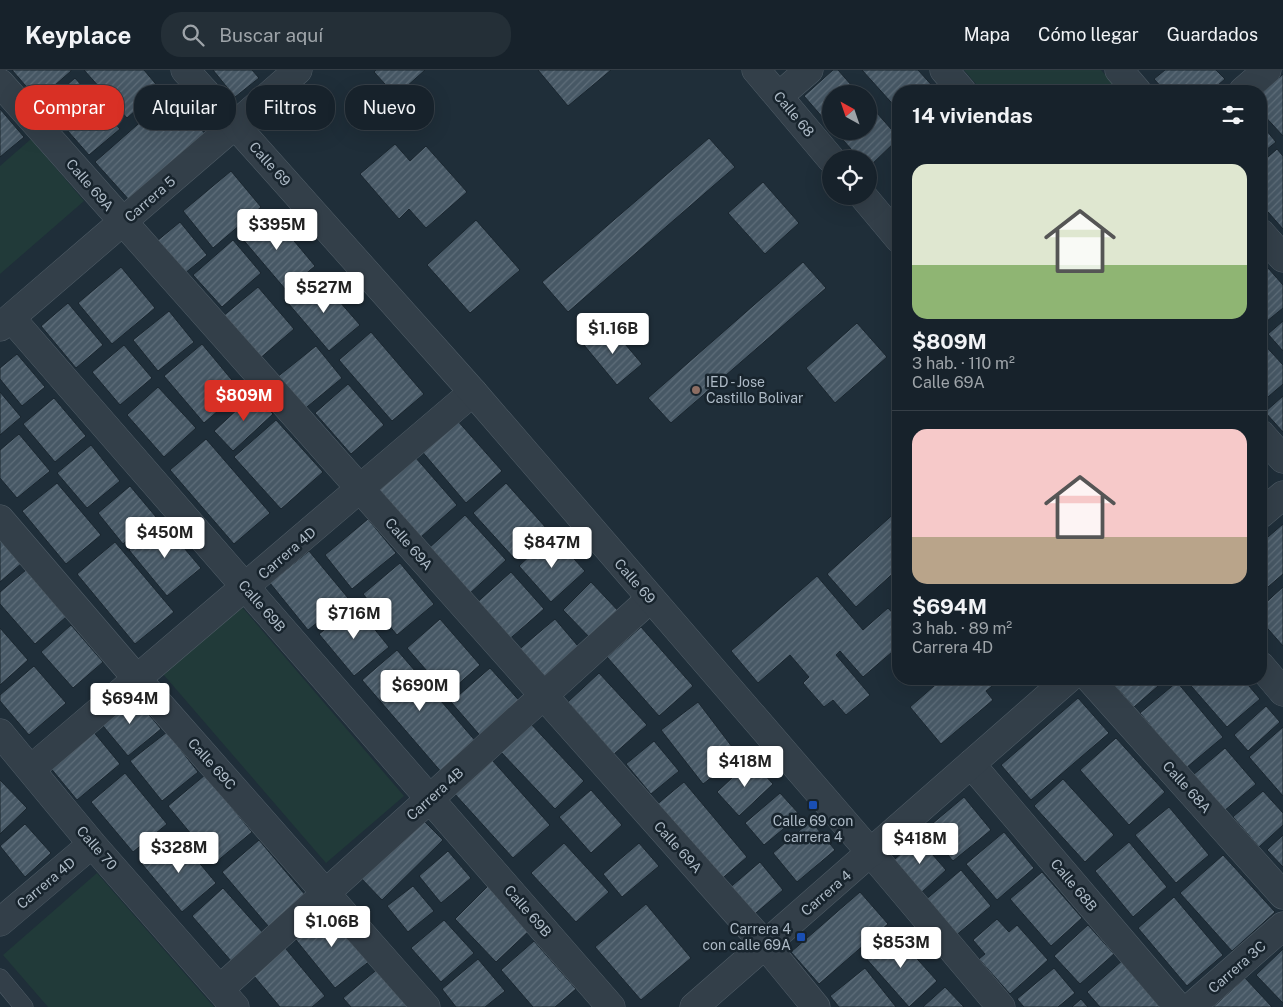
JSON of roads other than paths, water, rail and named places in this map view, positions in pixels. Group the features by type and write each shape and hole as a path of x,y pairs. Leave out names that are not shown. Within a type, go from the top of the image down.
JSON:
{"street":[{"name":"Calle 69","path":"185,70 199,85"},
{"name":"Carrera 5","path":"236,124 298,70"},
{"name":"Calle 68","path":"756,70 824,150"},
{"path":"779,96 809,70"},
{"path":"944,70 957,85"},
{"path":"1118,70 1132,85"},
{"path":"1250,85 1267,70"},
{"name":"Calle 69A","path":"0,83 766,946 816,1007"},
{"name":"Calle 69","path":"236,126 473,392 871,853 1001,1007"},
{"name":"Carrera 5","path":"6,322 229,130"},
{"path":"871,205 892,231"},
{"path":"1267,240 1283,258"},
{"name":"Calle 69B","path":"6,322 246,588 431,798 611,1007"},
{"name":"Carrera 4D","path":"31,770 361,490 473,392"},
{"path":"1267,441 1283,459"},
{"path":"1267,509 1283,495"},
{"name":"Calle 69C","path":"0,519 138,680 327,892 426,1007"},
{"name":"Carrera 4B","path":"228,998 327,892 650,599"},
{"path":"1267,673 1283,692"},
{"name":"Carrera 4","path":"694,1007 766,946 1061,685"},
{"name":"Calle 68A","path":"1095,685 1283,895"},
{"name":"Calle 70","path":"1,736 92,844 228,998"},
{"name":"Calle 68B","path":"971,764 1178,1007"},
{"name":"Carrera 4D","path":"0,922 92,844"},
{"name":"Carrera 3C","path":"1191,1007 1283,926"}],"lane":[{"path":"0,978 24,1007"}],"place":[{"name":"IED - Jose Castillo Bolivar","path":"696,390"},
{"name":"Calle 69 con carrera 4","path":"813,805"},
{"name":"Carrera 4 con calle 69A","path":"801,937"}]}
